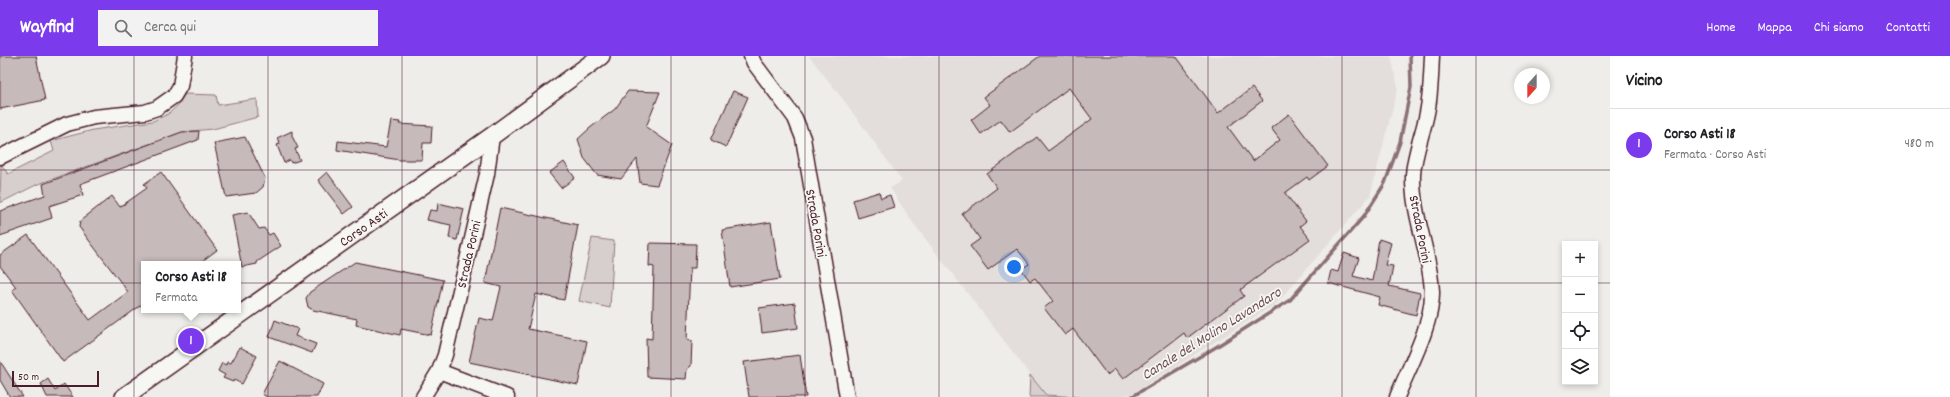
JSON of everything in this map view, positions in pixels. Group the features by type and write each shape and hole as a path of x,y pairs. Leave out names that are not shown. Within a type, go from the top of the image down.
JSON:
{"main road":[{"name":"Corso Asti","path":"124,397 492,136 601,56"}],"street":[{"path":"0,157 67,124 94,117 145,112 157,108 174,96 180,86 185,56"},
{"name":"Strada Porini","path":"1397,397 1426,325 1431,307 1431,275 1414,196 1413,174 1428,112 1432,56"},
{"name":"Strada Porini","path":"750,58 795,118 802,138 847,397"},
{"name":"Strada Porini","path":"423,397 439,371 445,354 487,174 492,136"},
{"path":"439,371 507,397"}],"shaded area":[{"path":"809,56 1391,56 1398,88 1370,196 1277,303 1135,392 1121,397 1081,397 1078,395 1046,395 913,223 890,188 902,181 845,102"},
{"path":"185,94 216,95 218,105 257,99 258,117 213,129 182,132 36,185 0,203 1,164 8,174 54,151 51,141 93,130 153,121 168,114 178,105"},
{"path":"592,238 614,241 610,308 579,301"},
{"path":"1030,375 1046,395 1081,397 1029,397"}],"building":[{"path":"0,56 36,56 45,100 0,109"},
{"path":"1040,56 1176,56 1218,113 1252,88 1262,101 1228,127 1253,161 1280,140 1271,128 1289,114 1328,166 1309,180 1307,177 1285,193 1306,221 1300,226 1310,239 1240,290 1244,296 1187,338 1184,333 1123,379 1115,369 1107,375 1073,329 1065,335 1044,308 1053,301 1035,278 1030,281 1021,269 1029,264 1017,249 988,270 970,246 980,239 962,214 997,188 987,174 1037,137 1048,151 1092,119 1069,88 1010,132 1001,120 981,134 971,120 990,105 984,97"},
{"path":"628,91 660,92 646,127 672,145 657,185 640,183 637,159 621,179 597,175 584,158 578,139 615,109"},
{"path":"733,91 748,97 726,147 711,140"},
{"path":"391,121 400,122 399,124 432,126 431,143 423,143 422,160 400,160 337,150 338,141 386,147"},
{"path":"199,131 198,140 80,184 83,195 49,206 52,218 0,236 0,211 45,195 43,184 182,132"},
{"path":"292,131 292,136 298,148 295,149 300,160 291,163 290,160 284,163 277,145 280,144 277,138"},
{"path":"245,137 265,178 263,187 256,193 226,197 214,143"},
{"path":"564,162 575,178 561,188 549,173"},
{"path":"161,172 217,250 202,261 141,261 141,305 63,362 12,290 16,287 0,266 0,255 28,235 90,320 128,292 79,227 80,221 112,196 120,207 147,188 144,184"},
{"path":"327,172 353,207 344,214 318,180"},
{"path":"879,192 881,198 890,195 894,207 858,218 853,200"},
{"path":"438,203 464,209 457,240 449,238 451,225 427,220 430,210 437,211"},
{"path":"500,208 578,225 564,300 536,294 528,329 587,341 578,385 469,362 479,318 493,321 501,287 485,283"},
{"path":"248,212 259,229 264,228 269,235 273,233 281,246 257,262 257,264 242,267 232,215"},
{"path":"771,222 780,279 730,287 722,230"},
{"path":"1379,239 1391,243 1385,265 1393,266 1389,286 1420,293 1416,315 1378,305 1380,297 1328,283 1331,270 1338,272 1344,253 1359,258 1353,276 1372,281"},
{"path":"650,243 696,244 695,268 690,268 687,340 692,341 691,366 687,369 686,379 647,377 646,338 652,339 654,267 649,266"},
{"path":"355,262 443,280 431,335 401,329 400,335 356,325 357,319 313,310 308,307 306,298 310,292"},
{"path":"795,303 798,328 762,333 759,308"},
{"path":"275,320 298,329 295,336 316,344 312,353 269,337"},
{"path":"240,347 257,356 242,384 234,380 233,382 223,378 225,375 218,371 222,363 226,365 227,362 231,363"},
{"path":"800,355 806,397 749,397 744,362"},
{"path":"0,361 23,397 10,397 0,380"},
{"path":"280,361 323,384 317,397 267,397 262,394"},
{"path":"48,379 55,391 64,384 73,397 47,397 41,384"}],"waterway":[{"name":"Canale del Molino Lavandaro","path":"1131,397 1216,347 1290,300 1364,216 1385,183 1400,142 1411,87 1410,56"}],"place":[{"name":"Corso Asti 18","path":"191,341"}]}
